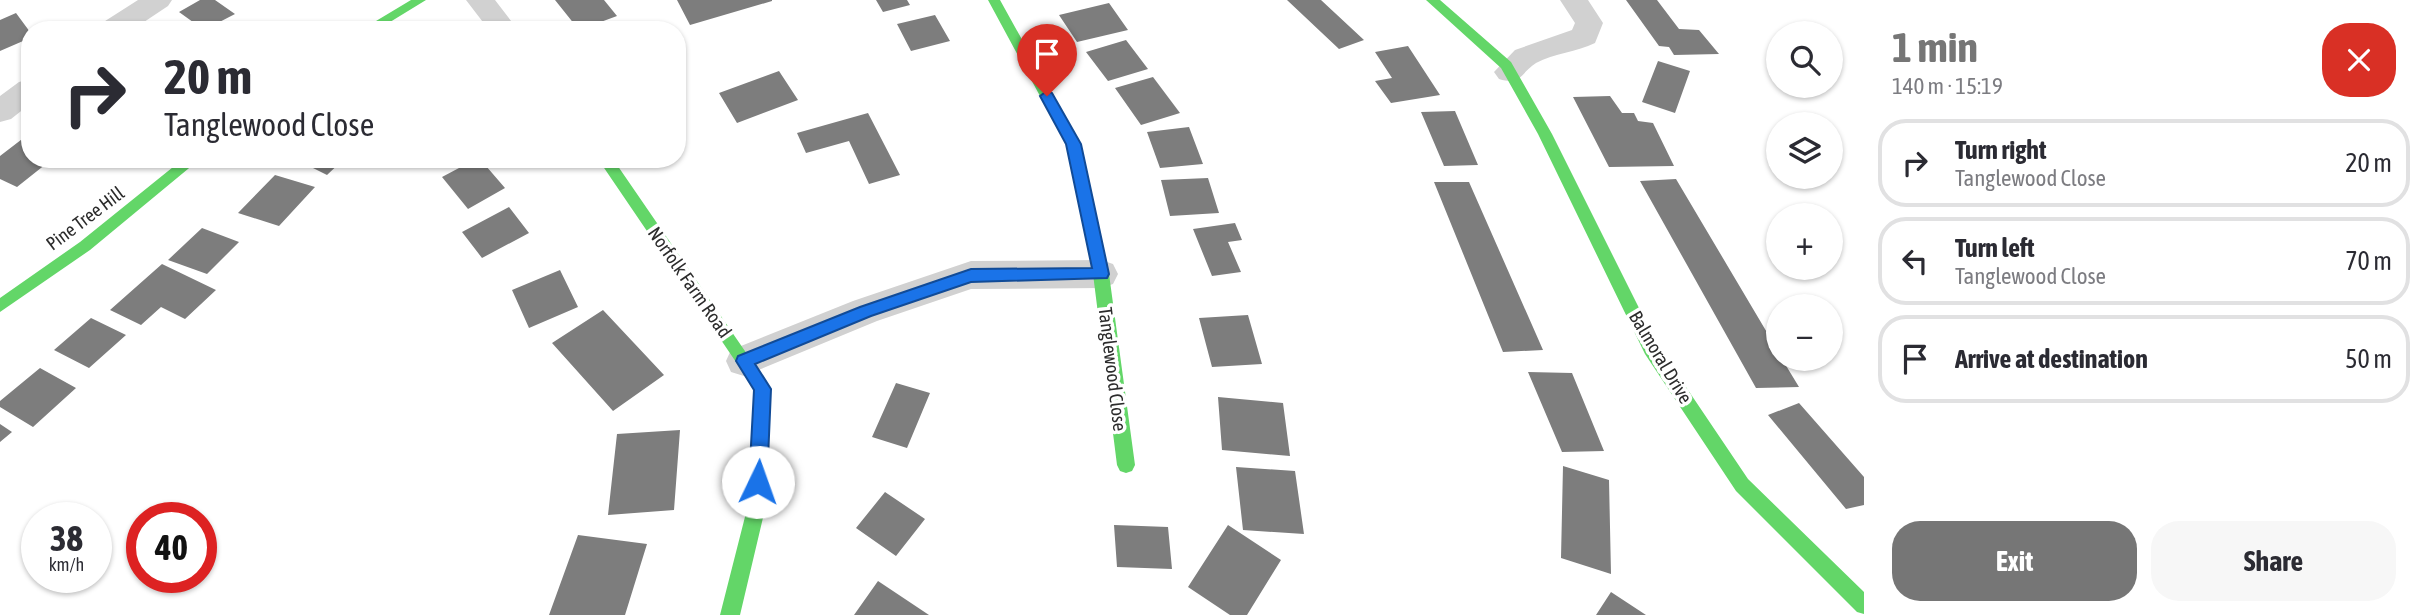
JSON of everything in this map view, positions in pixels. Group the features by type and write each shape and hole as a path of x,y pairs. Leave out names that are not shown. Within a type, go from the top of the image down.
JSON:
{"street":[{"path":"126,21 158,0"},
{"path":"384,21 420,0"},
{"path":"480,0 496,21"},
{"name":"Tanglewood Close","path":"993,0 1073,144 1101,274 1126,465"},
{"name":"Balmoral Drive","path":"1432,0 1471,32 1510,72 1545,134 1651,349 1742,485 1864,606"},
{"path":"1510,72 1516,61 1529,52 1573,43 1585,36 1589,23 1574,0"},
{"path":"0,111 21,96"},
{"name":"Pine Tree Hill","path":"0,306 85,246 182,168"},
{"name":"Norfolk Farm Road","path":"611,168 763,389 757,505 730,615"},
{"path":"744,361 865,311 971,275 1101,274"}],"building":[{"path":"200,0 215,0 235,14 221,21 192,21 179,12"},
{"path":"555,0 604,0 617,16 603,21 572,21"},
{"path":"677,0 772,0 772,1 690,25"},
{"path":"876,0 907,0 910,5 883,12"},
{"path":"1287,0 1321,0 1364,40 1339,49"},
{"path":"1626,0 1657,0 1679,29 1699,30 1719,54 1674,55 1669,47 1659,46"},
{"path":"1109,3 1128,30 1077,42 1059,15"},
{"path":"16,13 22,21 21,42 0,51 0,20"},
{"path":"935,15 950,41 911,51 897,24"},
{"path":"1126,40 1148,69 1108,81 1086,52"},
{"path":"1408,46 1440,95 1391,103 1375,81 1392,78 1375,52"},
{"path":"1658,61 1690,71 1675,113 1642,102"},
{"path":"779,71 798,100 737,123 719,93"},
{"path":"1153,77 1180,113 1141,125 1115,88"},
{"path":"1610,96 1622,113 1634,113 1638,121 1653,123 1674,166 1609,167 1573,97"},
{"path":"1455,111 1478,165 1444,166 1421,112"},
{"path":"868,113 900,175 869,184 849,141 806,153 797,133"},
{"path":"1189,127 1203,164 1160,168 1147,132"},
{"path":"21,140 21,168 41,168 17,187 0,179 0,156"},
{"path":"313,168 334,168 327,175"},
{"path":"459,168 488,168 505,188 468,209 442,177"},
{"path":"275,175 315,187 279,226 238,213"},
{"path":"1208,178 1219,213 1170,216 1161,180"},
{"path":"1676,179 1766,331 1766,371 1789,371 1799,387 1756,388 1640,181"},
{"path":"1434,182 1469,182 1543,350 1503,352"},
{"path":"509,207 529,233 482,258 462,232"},
{"path":"1235,223 1242,240 1228,242 1241,272 1212,276 1193,229"},
{"path":"202,228 239,242 207,274 168,260"},
{"path":"162,264 216,290 185,319 161,307 141,325 110,310"},
{"path":"560,270 578,307 529,328 512,290"},
{"path":"603,310 664,375 613,411 552,343"},
{"path":"1248,315 1262,364 1212,367 1199,318"},
{"path":"91,318 126,335 89,368 54,350"},
{"path":"40,368 76,388 33,427 0,407 0,401"},
{"path":"1528,372 1572,373 1604,451 1562,452"},
{"path":"896,383 930,393 907,448 872,437"},
{"path":"1218,397 1283,403 1290,456 1222,450"},
{"path":"1799,403 1864,477 1864,505 1846,509 1768,415"},
{"path":"0,424 12,432 0,442"},
{"path":"680,430 674,510 608,515 617,434"},
{"path":"1563,466 1609,480 1611,574 1561,558"},
{"path":"1236,467 1295,471 1304,534 1243,530"},
{"path":"885,492 925,519 896,556 856,528"},
{"path":"1114,525 1168,527 1172,569 1117,567"},
{"path":"1228,525 1281,560 1247,615 1230,615 1188,587"},
{"path":"578,535 647,544 625,615 549,615"},
{"path":"878,581 929,615 854,615"},
{"path":"1611,592 1646,615 1596,615"}],"traffic: fast":[{"path":"383,21 420,0"},
{"path":"994,0 1073,144 1101,274 1126,465"},
{"path":"1432,0 1506,65 1545,134 1651,349 1742,485 1864,605"},
{"path":"0,306 85,246 182,168"},
{"path":"611,168 763,389 757,505 730,615"}],"route":[{"path":"758,482 763,389 744,361 865,311 971,275 1101,274 1073,144 1047,96"}]}
